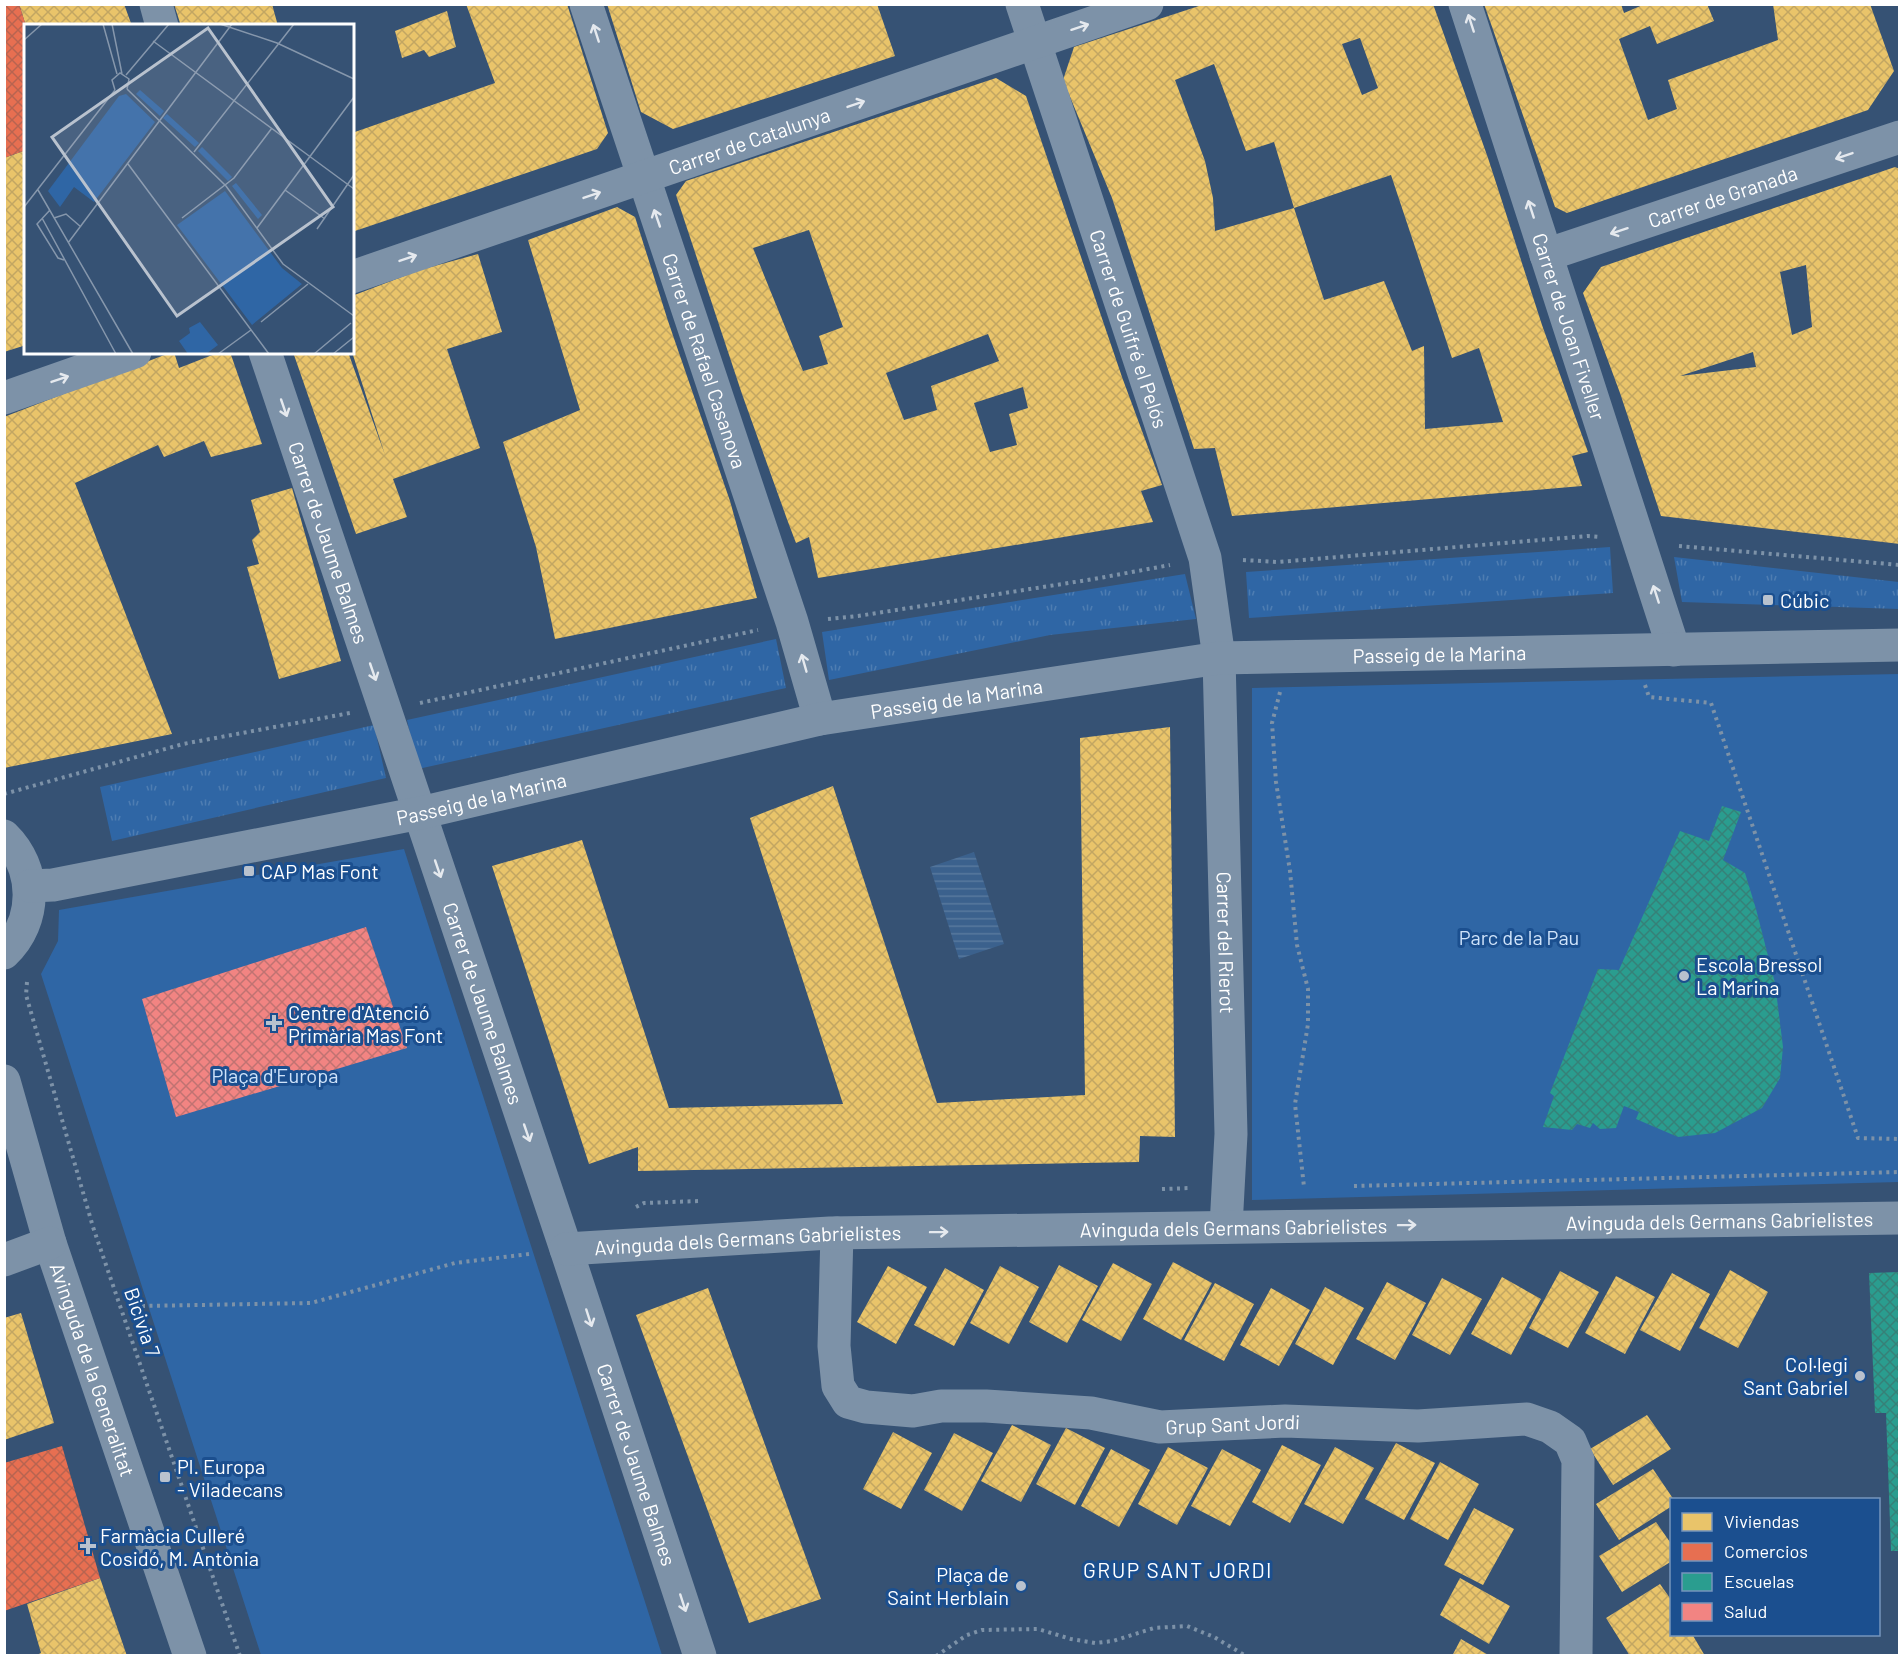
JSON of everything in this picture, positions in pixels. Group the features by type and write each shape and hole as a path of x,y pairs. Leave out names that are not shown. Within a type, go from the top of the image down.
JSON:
{"street":[{"path":"156,4 161,24"},
{"name":"Carrer de Rafael Casanova","path":"586,4 792,622 820,719"},
{"name":"Carrer de Guifré el Pelós","path":"1022,4 1205,558 1219,658"},
{"name":"Carrer de Catalunya","path":"354,276 1148,4"},
{"name":"Carrer de Joan Fiveller","path":"1465,4 1674,650"},
{"name":"Carrer de Granada","path":"1546,255 1899,137"},
{"path":"4,398 129,354"},
{"name":"Carrer de Jaume Balmes","path":"266,354 567,1249 700,1656"},
{"name":"Passeig de la Marina","path":"30,886 53,885 420,813 820,719 1219,658 1899,645"},
{"name":"Carrer del Rierot","path":"1219,658 1232,1134 1226,1227"},
{"path":"4,836 22,860 30,886 28,914 23,927 4,953"},
{"name":"Avinguda de la Generalitat","path":"4,1081 50,1243 190,1656"},
{"name":"Avinguda dels Germans Gabrielistes","path":"567,1249 837,1233 1899,1218"},
{"name":"Grup Sant Jordi","path":"837,1233 834,1346 838,1386 848,1402 866,1407 913,1411 942,1406 986,1406 1091,1413 1160,1427 1285,1421 1418,1426 1527,1419 1550,1427 1570,1441 1578,1460 1576,1656"},
{"path":"4,1260 50,1243"}],"path":[{"path":"4,794 183,744 333,715 385,710 792,622 882,612 1094,579 1205,558 1278,562 1588,536 1899,565"},
{"path":"1634,650 1649,698 1711,703 1858,1138 1899,1139"},
{"path":"1289,657 1272,723 1276,782 1290,871 1297,945 1308,989 1308,1024 1295,1104 1304,1187"},
{"name":"Bicivia 7","path":"26,995 93,1227 240,1656"},
{"path":"141,1305 311,1303 455,1263 567,1249"},
{"path":"936,1656 967,1635 982,1630 1038,1629 1071,1639 1095,1643 1113,1641 1154,1628 1187,1626 1214,1637 1246,1656"}],"green space":[{"path":"1610,547 1613,593 1249,618 1246,572"},
{"path":"1674,557 1899,582 1899,609 1682,602"},
{"path":"1185,574 1196,619 1050,635 829,680 822,632"},
{"path":"776,639 786,688 418,769 407,720"},
{"name":"Parc de la Pau","path":"1899,674 1899,1182 1252,1200 1252,688"},
{"path":"374,725 386,778 112,841 100,787"},
{"name":"Plaça d'Europa","path":"404,849 662,1655 261,1655 41,974 58,941 59,910"}],"shaded area":[{"path":"974,852 1004,944 959,959 930,867"}],"building: Viviendas":[{"path":"19,4 124,4 131,24 25,24"},
{"path":"174,4 272,4 277,24 180,24"},
{"path":"466,4 567,4 608,133 597,149 354,231 354,132 495,83"},
{"path":"607,4 877,4 895,56 673,129 641,112"},
{"path":"1205,4 1433,4 1488,158 1542,325 1588,452 1572,456 1582,486 1232,516 1215,448 1194,449 1112,198 1063,80 1074,47","holes":["1360,38 1378,88 1362,95 1342,44","1214,64 1246,151 1274,142 1294,208 1215,231 1213,198 1205,161 1175,80","1391,175 1452,358 1479,348 1503,422 1425,429 1424,346 1412,351 1384,281 1324,300 1294,208"]},
{"path":"1484,4 1621,4 1624,13 1645,4 1707,4 1714,21 1657,44 1650,26 1619,39 1648,120 1677,109 1668,80 1778,40 1773,4 1870,4 1894,71 1868,110 1567,213 1555,207"},
{"path":"447,11 456,47 429,57 424,50 402,58 395,31"},
{"path":"996,78 1026,96 1122,377 1162,485 1141,491 1153,522 818,578 809,537 796,543 742,394 676,195 686,181","holes":["809,230 843,327 819,336 828,364 803,371 753,248","988,334 999,361 931,386 937,410 904,420 886,373","1023,387 1028,408 1009,414 1017,445 990,452 974,403"]},
{"path":"24,151 24,346 4,352 4,158"},
{"path":"1895,167 1900,169 1900,544 1661,516 1620,393 1583,293 1601,267","holes":["1806,265 1812,327 1792,335 1780,272","1753,352 1756,367 1680,376"]},
{"path":"617,207 635,217 730,501 757,598 555,639 536,547 503,442 580,410 528,240"},
{"path":"478,254 502,332 447,349 480,448 393,479 407,517 356,534 294,354 349,354 385,455 353,354 354,295 420,270"},
{"path":"167,354 175,354 179,368 215,354 231,354 262,444 211,457 204,441 164,457 158,445 75,483 172,734 4,768 4,417"},
{"path":"292,488 341,661 279,679 247,567 259,564 252,540 260,532 251,500"},
{"path":"1170,727 1175,1137 1140,1136 1139,1162 638,1171 638,1147 589,1164 492,866 582,840 669,1108 843,1104 750,818 833,786 937,1103 1085,1095 1080,738"},
{"path":"1173,1262 1212,1283 1181,1340 1143,1319"},
{"path":"1113,1263 1152,1284 1121,1341 1082,1320"},
{"path":"1059,1265 1098,1286 1067,1343 1029,1322"},
{"path":"888,1266 927,1287 896,1344 857,1322"},
{"path":"1000,1266 1039,1287 1009,1344 970,1323"},
{"path":"945,1268 984,1290 954,1346 914,1325"},
{"path":"1730,1270 1768,1292 1738,1348 1699,1328"},
{"path":"1560,1271 1599,1292 1568,1348 1529,1328"},
{"path":"1672,1273 1710,1294 1680,1351 1640,1330"},
{"path":"1616,1276 1655,1297 1625,1354 1585,1333"},
{"path":"1502,1277 1541,1299 1511,1355 1471,1334"},
{"path":"1442,1278 1482,1299 1450,1355 1412,1335"},
{"path":"1387,1282 1426,1303 1395,1360 1356,1339"},
{"path":"1215,1283 1254,1304 1224,1361 1184,1340"},
{"path":"1325,1287 1364,1308 1333,1365 1295,1344"},
{"path":"708,1288 821,1599 749,1623 636,1315"},
{"path":"1271,1288 1310,1310 1279,1366 1240,1345"},
{"path":"21,1313 54,1423 4,1440 4,1318"},
{"path":"1647,1415 1671,1449 1613,1485 1590,1449"},
{"path":"1012,1425 1051,1445 1021,1502 981,1481"},
{"path":"1066,1428 1105,1448 1075,1505 1036,1484"},
{"path":"893,1432 932,1453 901,1509 863,1489"},
{"path":"954,1433 993,1453 962,1511 924,1490"},
{"path":"1396,1443 1435,1463 1404,1520 1365,1499"},
{"path":"1282,1445 1321,1465 1290,1523 1252,1502"},
{"path":"1168,1447 1208,1468 1177,1525 1138,1504"},
{"path":"1335,1447 1374,1468 1343,1524 1304,1504"},
{"path":"1111,1449 1150,1470 1119,1527 1081,1506"},
{"path":"1222,1449 1261,1470 1230,1526 1191,1506"},
{"path":"1440,1462 1479,1484 1448,1540 1410,1519"},
{"path":"1653,1469 1673,1498 1670,1498 1670,1507 1619,1540 1596,1504"},
{"path":"1474,1508 1514,1529 1483,1585 1444,1565"},
{"path":"1656,1522 1670,1542 1670,1562 1622,1592 1599,1556"},
{"path":"100,1578 127,1656 34,1656 41,1653 27,1604"},
{"path":"1460,1578 1510,1606 1489,1644 1440,1615"},
{"path":"1660,1584 1670,1598 1670,1636 1693,1636 1705,1656 1630,1656 1606,1618"},
{"path":"1461,1639 1490,1656 1452,1656"}],"building: Comercios":[{"path":"4,4 19,4 25,24 24,151 4,158"},
{"path":"62,1446 100,1578 4,1611 4,1463"}],"building: Escuelas":[{"name":"Escola Bressol La Marina","path":"1722,806 1741,812 1723,860 1745,873 1756,909 1775,983 1783,1047 1780,1078 1762,1108 1715,1133 1678,1137 1636,1119 1639,1112 1624,1106 1616,1128 1600,1129 1593,1123 1590,1128 1577,1124 1572,1130 1543,1127 1554,1096 1550,1093 1598,969 1619,970 1680,831 1709,841"},
{"path":"1900,1272 1900,1551 1891,1551 1886,1413 1875,1413 1869,1273"}],"building: Salud":[{"name":"Centre d'Atenció Primària Mas Font","path":"366,927 407,1048 176,1117 142,999"}],"place":[{"name":"Cúbic","path":"1768,600"},
{"name":"CAP Mas Font","path":"249,871"},
{"name":"Escola Bressol La Marina","path":"1684,976"},
{"name":"Centre d'Atenció Primària Mas Font","path":"274,1023"},
{"name":"Col·legi Sant Gabriel","path":"1860,1376"},
{"name":"Pl. Europa - Viladecans","path":"165,1477"},
{"name":"Farmàcia Culleré Cosidó, M. Antònia","path":"88,1546"},
{"name":"Plaça de Saint Herblain","path":"1021,1586"}],"district":[{"name":"GRUP SANT JORDI","path":"1178,1569"}]}
